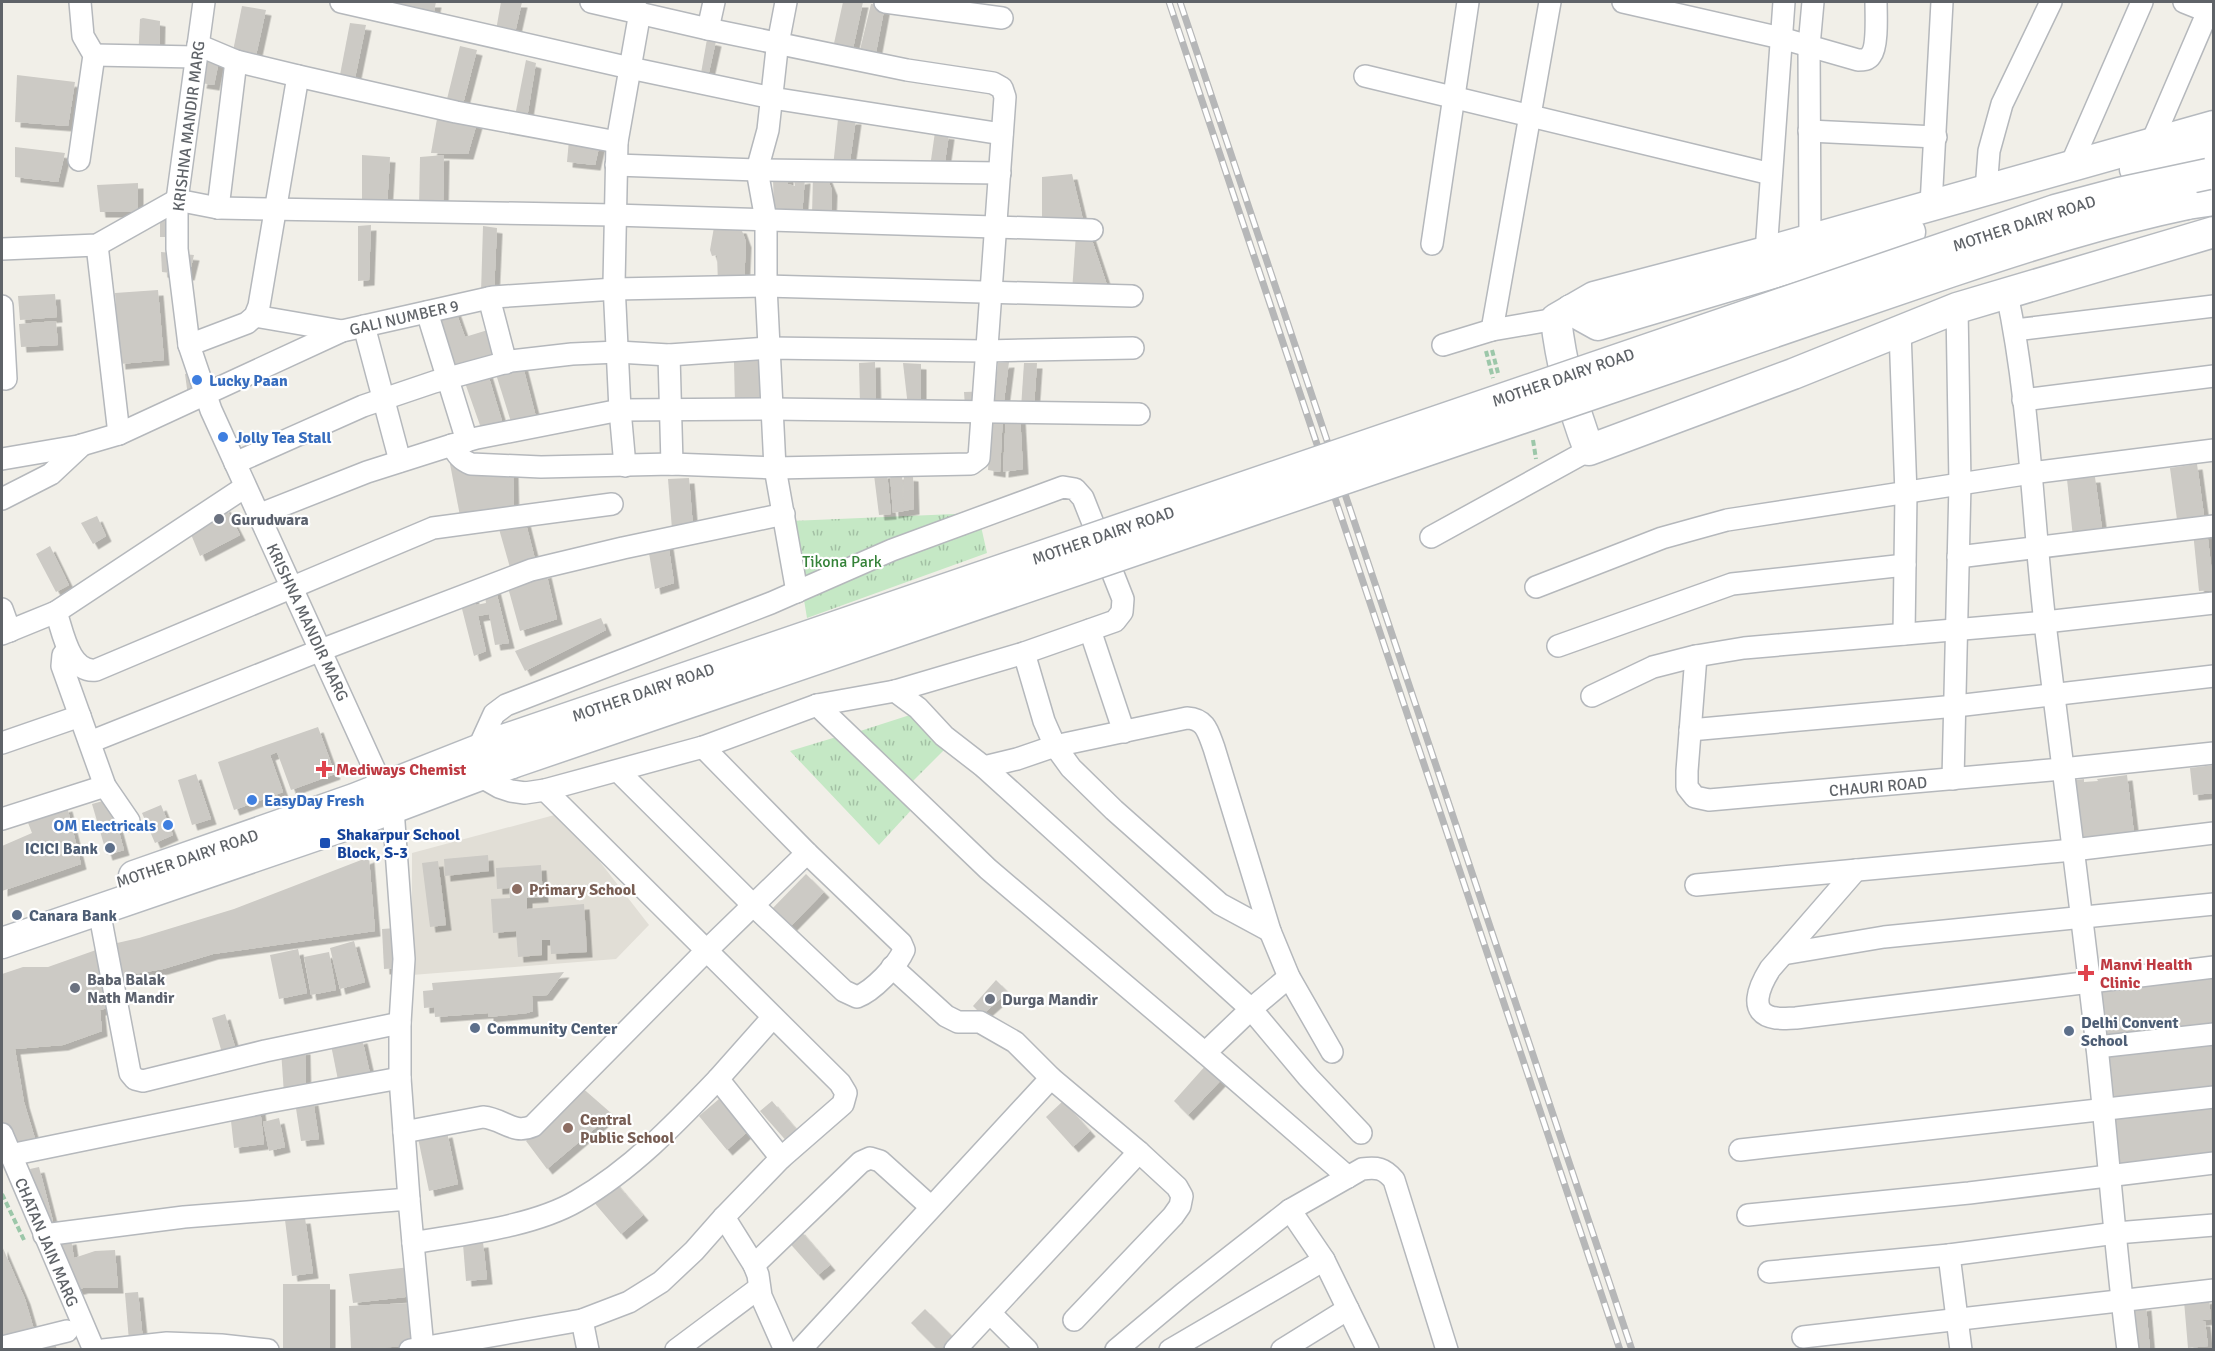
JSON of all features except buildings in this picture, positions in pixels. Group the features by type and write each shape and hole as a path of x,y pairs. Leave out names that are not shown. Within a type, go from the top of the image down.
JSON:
{"main road":[{"path":"1563,314 1594,297 1766,252 2214,126"},
{"path":"1563,314 1598,325 2013,201 2207,180"},
{"name":"MOTHER DAIRY ROAD","path":"2,943 99,910 509,751 2063,234 2133,215 2207,180"},
{"path":"1563,314 1559,350 1579,423 1589,450 1793,374 1957,308 2214,232"},
{"name":"MOTHER DAIRY ROAD","path":"2,924 354,799 388,798"}],"street":[{"path":"79,159 94,55 83,36 80,2"},
{"name":"KRISHNA MANDIR MARG","path":"204,2 177,200 177,249 189,345 206,395 245,487 388,798 404,959 400,1023 400,1078 413,1243 417,1349"},
{"path":"341,2 772,98 1002,134"},
{"path":"426,312 446,379 459,443 457,454 471,464 541,467 672,464 775,468 971,464 979,458 1005,97 1002,88 993,83 907,70 591,2"},
{"path":"708,29 714,2"},
{"path":"786,2 778,43 768,130 757,170 766,220 765,286 775,468 797,592"},
{"path":"885,2 1002,18"},
{"path":"1432,244 1468,2"},
{"path":"1492,340 1550,2"},
{"path":"1623,2 1781,38 1858,60 1866,59 1871,55 1874,47 1876,2"},
{"path":"1766,252 1784,2"},
{"path":"1810,239 1809,45 1813,2"},
{"path":"1931,205 1942,2"},
{"path":"1986,190 1989,151 2002,104 2051,2"},
{"path":"2070,167 2142,2"},
{"path":"2151,144 2211,9 2184,2"},
{"path":"625,466 620,410 615,289 616,142 640,12"},
{"path":"94,55 197,51 456,112 616,142"},
{"path":"218,208 236,61"},
{"path":"189,345 247,322 255,316 259,306 298,76"},
{"path":"1365,76 1771,174"},
{"path":"1809,131 1936,137"},
{"path":"616,165 757,170 1000,173"},
{"path":"2,249 97,245 177,200 218,208 614,215 1092,230"},
{"path":"97,245 119,434"},
{"name":"GALI NUMBER 9","path":"2,459 83,444 119,434 342,331 489,298 615,289 765,286 1132,296"},
{"path":"2007,294 2015,330 2023,400 2061,769 2083,918 2128,1350"},
{"path":"489,298 506,363"},
{"path":"2,306 6,379"},
{"path":"2015,330 2214,306"},
{"path":"1953,779 1960,484 1957,308"},
{"path":"1443,345 1492,340 1563,314"},
{"path":"255,316 342,331"},
{"path":"364,326 400,461"},
{"path":"1900,331 1906,494 1904,634"},
{"path":"235,463 383,399 506,363 572,354 617,352 669,355 769,348 985,351 1133,348"},
{"path":"669,355 672,464"},
{"path":"2023,400 2214,376"},
{"path":"258,514 400,461 459,443 620,410 772,409 1139,414"},
{"path":"2,499 51,474 83,444"},
{"path":"1431,537 1589,450"},
{"path":"1536,587 1662,538 1727,520 2031,473 2214,450"},
{"path":"2,609 6,632 56,612 245,487"},
{"path":"1063,488 1075,489 1083,498 1123,600 1122,612 1115,621 1024,653 895,692 817,705 703,747 544,790 525,793 499,787 478,762 494,714 506,705 797,592 892,550 1063,488"},
{"path":"56,612 68,650 79,666 87,671 96,670 433,528 612,504"},
{"path":"90,742 531,570 784,514"},
{"path":"1958,557 2214,526"},
{"path":"1558,645 1732,584 1905,565"},
{"path":"1592,696 1653,667 1696,656 1744,648 2045,622 2214,603"},
{"path":"1090,630 1124,732"},
{"path":"68,650 63,655 62,666 105,786 129,821"},
{"path":"1024,653 1044,721 1055,746 1080,776 1185,875 1220,904 1270,930"},
{"path":"1696,656 1690,730 2055,696 2214,676"},
{"path":"895,692 918,708 944,736 984,767 1251,1009 1308,1077 1361,1133"},
{"path":"817,705 988,869 1348,1177"},
{"path":"2,743 80,716"},
{"path":"984,767 1055,746 1187,718 1201,721 1206,726 1270,930 1289,977 1332,1052"},
{"name":"CHAURI ROAD","path":"1690,730 1687,787 1695,797 1710,800 2214,753"},
{"path":"618,771 754,906 844,991 857,997 868,993 901,957 904,950 901,943 807,853 703,747"},
{"path":"2,819 105,786"},
{"path":"417,1349 582,1320 629,1302 661,1282 694,1251 781,1158 843,1104 846,1093 840,1083 544,790"},
{"path":"1696,885 2073,850 2214,832"},
{"path":"404,1131 483,1117 493,1118 515,1129 523,1130 532,1126 807,853"},
{"path":"1856,870 1770,969 1759,988 1757,1002 1763,1012 1775,1018 2214,967"},
{"path":"1783,954 1884,937 2214,904"},
{"path":"99,910 130,1073 135,1079 143,1081 265,1051 400,1023"},
{"path":"892,967 946,1016 958,1022 980,1022 1015,1042 1051,1078 1177,1186 1182,1196 1180,1206 1173,1216 1074,1320"},
{"path":"1205,1053 1289,977"},
{"path":"413,1243 532,1220 575,1202 621,1172 668,1130 718,1079 773,1017"},
{"path":"2097,1047 2214,1035"},
{"path":"10,1155 268,1102 400,1078"},
{"path":"800,1350 1051,1078"},
{"path":"718,1079 781,1158"},
{"path":"1740,1150 2214,1097"},
{"name":"CHATAN JAIN MARG","path":"2,1134 94,1350"},
{"path":"956,1350 1139,1152"},
{"path":"754,1265 861,1162 870,1158 880,1161 932,1207"},
{"path":"1748,1215 1969,1193 2214,1163"},
{"path":"1116,1350 1290,1210 1362,1169 1374,1167 1386,1170 1394,1180 1447,1350"},
{"path":"44,1235 184,1217 409,1199"},
{"path":"1290,1210 1324,1260 1368,1350"},
{"path":"724,1217 754,1265 759,1288 785,1350"},
{"path":"1769,1272 1949,1255 2116,1233 2214,1225"},
{"path":"1949,1255 1961,1350"},
{"path":"1170,1350 1324,1260"},
{"path":"676,1350 759,1288"},
{"path":"1803,1337 2214,1290"},
{"path":"1282,1350 1348,1309"},
{"path":"990,1313 1027,1350"},
{"path":"582,1320 588,1350"},
{"path":"2,1347 67,1331"},
{"path":"103,1350 167,1342 268,1350"}],"path":[{"path":"1492,340 1498,373"},
{"path":"1485,351 1493,380"}],"shaded area":[{"name":"Primary School","path":"562,813 649,925 616,959 412,975 412,853"}],"green space":[{"name":"Tikona Park","path":"978,513 987,553 807,618 791,521"},
{"path":"913,714 949,745 910,784 854,733"},
{"path":"843,735 914,807 879,845 790,751"}],"railway":[{"path":"1169,2 1620,1350"},
{"path":"1180,2 1632,1350"}],"place":[{"name":"Lucky Paan","path":"197,380"},
{"name":"Jolly Tea Stall","path":"223,437"},
{"name":"Gurudwara","path":"219,519"},
{"name":"Mediways Chemist","path":"324,769"},
{"name":"EasyDay Fresh","path":"252,800"},
{"name":"OM Electricals","path":"168,825"},
{"name":"Shakarpur School Block, S-3","path":"325,843"},
{"name":"ICICI Bank","path":"110,848"},
{"name":"Primary School","path":"517,889"},
{"name":"Canara Bank","path":"17,915"},
{"name":"Manvi Health Clinic","path":"2086,973"},
{"name":"Baba Balak Nath Mandir","path":"75,988"},
{"name":"Durga Mandir","path":"990,999"},
{"name":"Community Center","path":"475,1028"},
{"name":"Delhi Convent School","path":"2069,1031"},
{"name":"Central Public School","path":"568,1128"}]}
